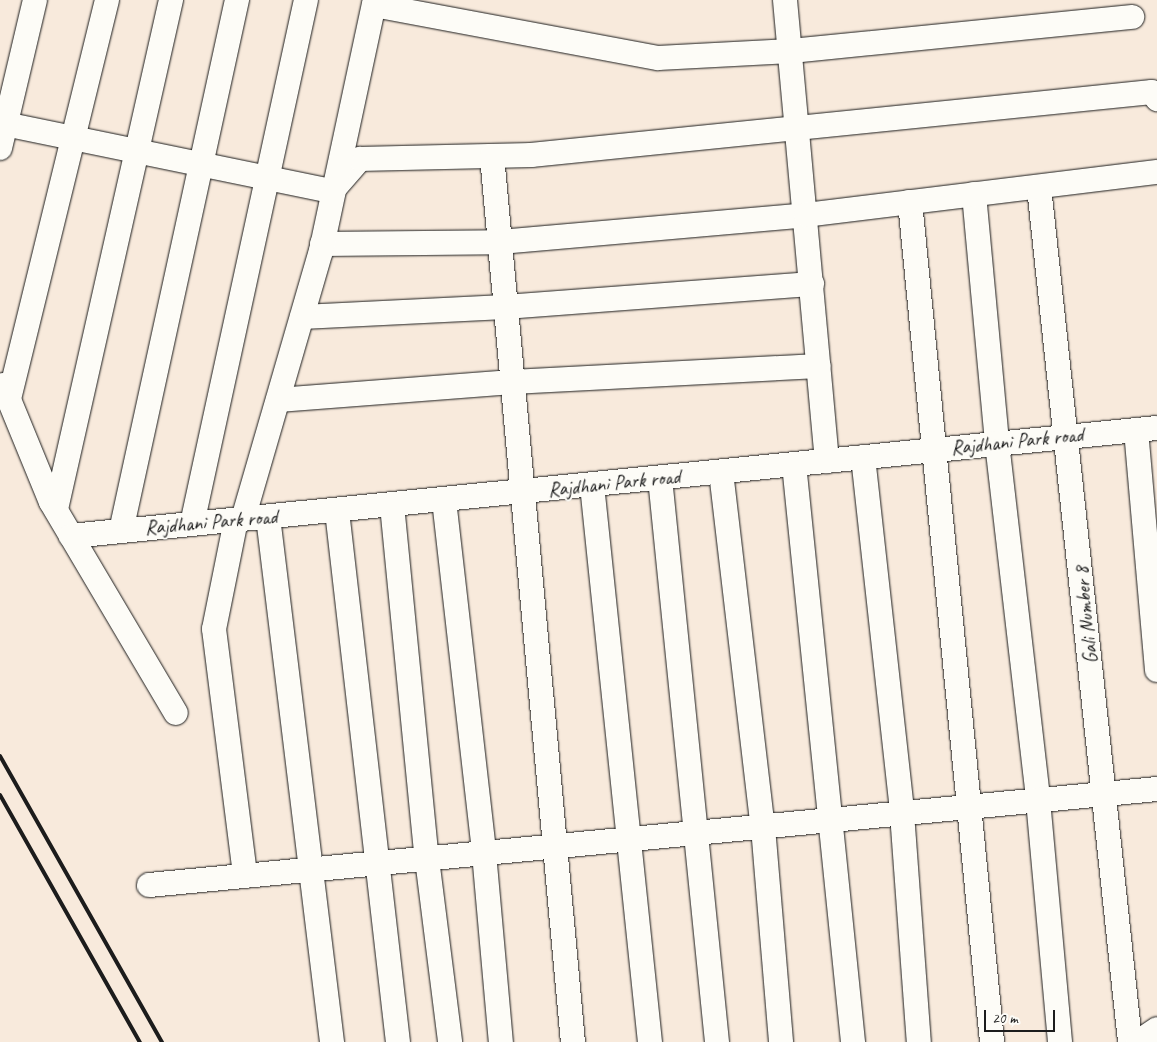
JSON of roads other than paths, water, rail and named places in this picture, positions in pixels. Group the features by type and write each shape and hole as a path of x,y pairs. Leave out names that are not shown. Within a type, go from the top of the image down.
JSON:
{"street":[{"path":"0,148 3,124 35,0"},
{"path":"9,399 75,138 107,0"},
{"path":"56,509 135,151 171,0"},
{"path":"121,531 236,0"},
{"path":"192,524 306,0"},
{"path":"785,0 828,461"},
{"path":"245,876 214,629 239,520 278,400 322,244 374,2 658,58 791,51 1132,17"},
{"path":"332,192 360,160 492,156 798,130 1152,92 1157,99"},
{"path":"3,124 332,192"},
{"path":"492,156 521,492 557,846 573,1042"},
{"path":"322,244 500,242 806,215 1157,172"},
{"name":"Gali Number 8","path":"1039,187 1106,794 1130,1042"},
{"path":"974,194 997,443 1038,800 1060,1042"},
{"path":"910,202 971,807 992,1042"},
{"path":"302,317 505,307 812,284"},
{"path":"278,400 512,382 819,366"},
{"path":"0,376 56,509 176,714"},
{"path":"1146,429 1157,670"},
{"name":"Rajdhani Park road","path":"71,536 1146,429"},
{"path":"863,457 902,813 919,1042"},
{"path":"794,464 854,1042"},
{"path":"721,472 763,826 782,1042"},
{"path":"660,478 717,1042"},
{"path":"592,485 626,840 650,1042"},
{"path":"444,500 484,853 502,1042"},
{"path":"392,505 426,859 450,1042"},
{"path":"337,510 376,864 398,1042"},
{"path":"268,517 332,1042"},
{"path":"149,885 1157,789"},
{"path":"1138,1042 1157,1029"}],"railway":[{"path":"0,756 162,1042"},
{"path":"0,795 140,1042"}]}
